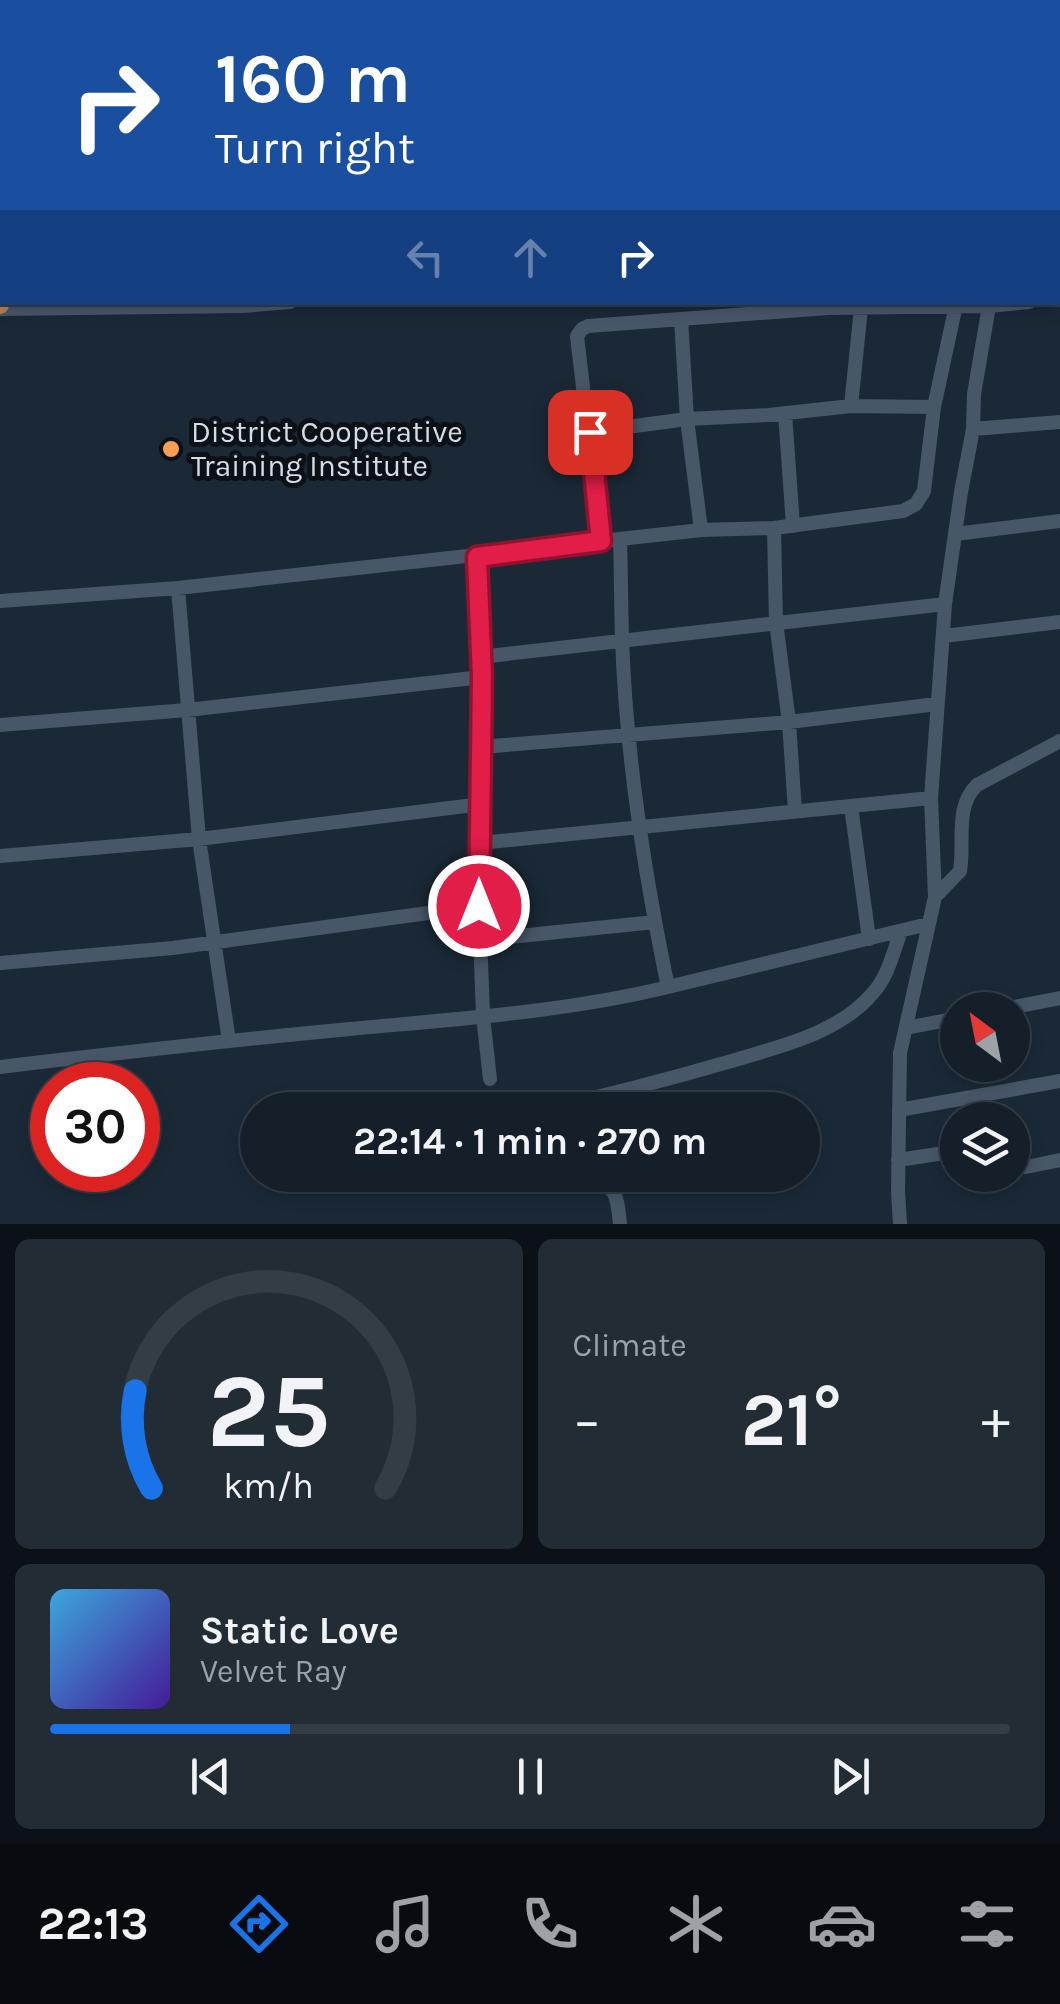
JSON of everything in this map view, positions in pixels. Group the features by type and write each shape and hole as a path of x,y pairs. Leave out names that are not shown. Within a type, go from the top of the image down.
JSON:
{"street":[{"path":"0,307 255,305"},
{"path":"601,541 577,336 582,329 828,308 999,305"},
{"path":"0,601 178,588 701,530 793,526 903,511 916,504 924,492 934,407 956,306"},
{"path":"900,1224 900,1053 935,897 931,798 945,604 989,306"},
{"path":"851,406 861,308"},
{"path":"681,319 687,419 701,530"},
{"path":"590,432 687,419 851,406 934,407"},
{"path":"785,413 793,526"},
{"path":"973,430 1060,422"},
{"path":"955,534 1060,521"},
{"path":"774,528 776,622 796,811"},
{"path":"620,539 629,736 640,827 668,986"},
{"path":"477,557 482,677 479,906 490,1079"},
{"path":"178,588 199,838 230,1040"},
{"path":"480,656 945,604"},
{"path":"944,636 1060,622"},
{"path":"0,725 187,710 482,677"},
{"path":"481,747 789,722 937,704"},
{"path":"935,897 960,870 962,808 970,792 1060,741"},
{"path":"480,843 931,798"},
{"path":"0,856 199,838 482,804"},
{"path":"852,806 869,939"},
{"path":"0,963 215,943 479,906"},
{"path":"480,940 655,922"},
{"path":"0,1067 483,1016 637,994 928,924"},
{"path":"620,1092 813,1034 843,1018 870,998 882,982 900,931"},
{"path":"1030,1004 1060,998"},
{"path":"906,1028 940,1021"},
{"path":"899,1110 1060,1081"},
{"path":"898,1160 940,1154"},
{"path":"1030,1165 1060,1160"},
{"path":"613,1192 620,1224"}],"place":[{"name":"District Cooperative Training Institute","path":"171,449"}],"route":[{"path":"479,906 482,677 477,557 601,541 590,432"}]}
